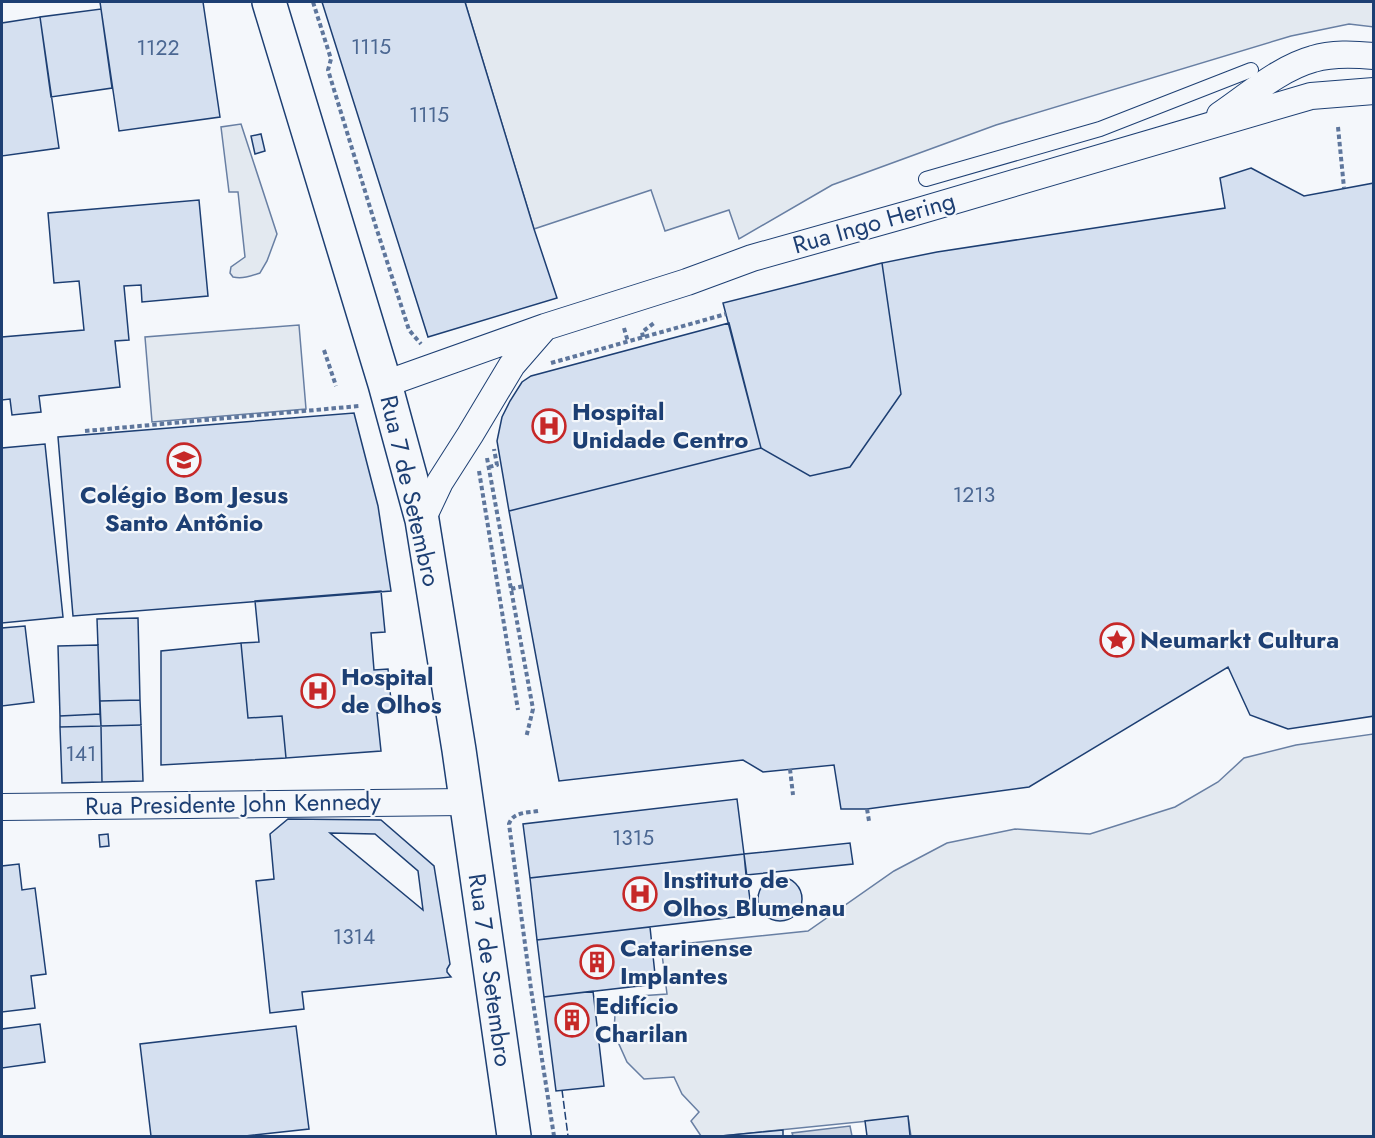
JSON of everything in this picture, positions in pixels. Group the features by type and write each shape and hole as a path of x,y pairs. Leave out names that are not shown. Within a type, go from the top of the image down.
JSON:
{"main road":[{"name":"Rua 7 de Setembro","path":"269,2 385,384 422,520 443,648 514,1137"}],"street":[{"name":"Rua Ingo Hering","path":"1205,126 1281,73 1298,64 1312,59 1345,54 1374,57"},
{"name":"Rua Ingo Hering","path":"385,384 545,327 687,282 752,258 1311,96 1374,91"},
{"path":"422,520 440,482 512,365 545,327"},
{"name":"Rua Presidente John Kennedy","path":"2,807 465,802"}],"lane":[{"path":"926,178 1100,129 1251,70"}],"path":[{"path":"313,2 331,58 328,70 409,330 421,343 428,345"},
{"path":"1338,127 1344,188"},
{"path":"549,364 726,314"},
{"path":"624,327 628,342"},
{"path":"324,350 336,386"},
{"path":"85,431 359,406"},
{"path":"493,441 497,465 489,467 533,709 526,738"},
{"path":"478,470 518,710"},
{"path":"511,589 524,586"},
{"path":"790,770 793,795"},
{"path":"867,809 869,821"},
{"path":"537,811 516,814 511,818 509,824 554,1137"}],"shaded area":[{"path":"465,2 1373,2 1374,27 1349,24 1291,36 996,125 832,185 739,239 729,210 665,231 651,190 534,229"},
{"path":"241,124 277,234 260,273 240,278 233,277 230,273 231,267 245,257 238,192 229,192 221,127"},
{"path":"299,325 306,409 152,422 145,337"},
{"path":"1373,734 1373,1136 911,1136 908,1117 721,1136 701,1136 691,1121 699,1112 682,1094 674,1077 644,1079 627,1062 614,1033 615,1014 639,996 667,994 661,946 808,931 894,871 947,843 1015,829 1090,834 1175,807 1218,782 1244,758 1296,745"},
{"path":"850,1126 852,1136 793,1136 792,1133"}],"building":[{"path":"100,2 203,2 220,117 119,131"},
{"path":"322,2 465,2 557,298 428,337"},
{"path":"101,9 112,88 51,97 40,17"},
{"path":"40,17 59,148 2,156 2,23"},
{"path":"261,134 265,151 255,154 251,136"},
{"path":"1251,168 1304,196 1374,183 1374,716 1288,729 1250,715 1228,667 1029,787 867,809 841,809 834,765 763,772 743,760 559,781 509,511 761,448 810,476 850,467 901,394 882,263 937,252 1225,208 1220,178"},
{"path":"199,200 208,296 142,302 141,285 124,286 129,340 115,341 120,387 39,396 41,412 12,415 10,399 2,400 2,337 84,330 79,281 54,283 48,213"},
{"path":"882,263 901,394 850,467 810,476 761,448 723,303"},
{"path":"729,323 761,448 509,511 497,441 502,417 522,382 531,376"},
{"path":"354,413 378,506 391,591 73,616 58,437"},
{"path":"45,444 63,617 2,623 2,448"},
{"name":"Hospital de Olhos","path":"381,591 385,632 371,633 374,670 388,669 392,712 377,713 381,751 286,758 282,716 248,718 241,643 259,642 255,601"},
{"path":"138,618 140,700 100,701 97,619"},
{"path":"25,626 34,702 2,706 2,628"},
{"path":"241,643 248,718 282,716 286,758 161,765 161,651"},
{"path":"98,645 100,714 60,716 58,646"},
{"path":"140,700 141,725 101,726 100,701"},
{"path":"100,714 101,726 60,727 60,716"},
{"path":"141,725 143,781 102,782 101,726"},
{"path":"101,726 102,782 62,783 60,727"},
{"path":"737,799 744,854 530,878 523,824"},
{"path":"288,819 381,820 434,866 450,964 447,972 451,977 302,992 304,1009 270,1013 256,881 274,879 270,834","holes":["330,833 375,834 418,871 423,910"]},
{"path":"108,834 109,846 100,847 99,835"},
{"path":"850,843 853,864 746,875 744,854"},
{"name":"Instituto de Olhos Blumenau","path":"744,854 752,915 537,940 530,878"},
{"path":"19,864 22,890 35,888 46,974 31,976 35,1008 2,1012 2,866"},
{"path":"780,877 795,884 802,899 795,914 780,921 765,914 758,899 765,884"},
{"name":"Catarinense Implantes","path":"650,927 656,984 544,997 537,940"},
{"name":"Edifício Charilan","path":"593,991 604,1086 556,1091 544,997"},
{"path":"40,1024 45,1062 2,1068 2,1029"},
{"path":"296,1026 309,1129 245,1136 151,1136 140,1044"},
{"path":"908,1116 910,1136 867,1136 865,1121"},
{"path":"783,1130 783,1136 721,1136"}],"fence":[{"path":"562,1090 568,1136"}],"place":[{"name":"Hospital Unidade Centro","path":"549,426"},
{"name":"Colégio Bom Jesus Santo Antônio","path":"184,460"},
{"name":"Neumarkt Cultura","path":"1117,640"},
{"name":"Hospital de Olhos","path":"318,691"},
{"name":"Instituto de Olhos Blumenau","path":"640,894"},
{"name":"Catarinense Implantes","path":"597,962"},
{"name":"Edifício Charilan","path":"572,1020"}]}
